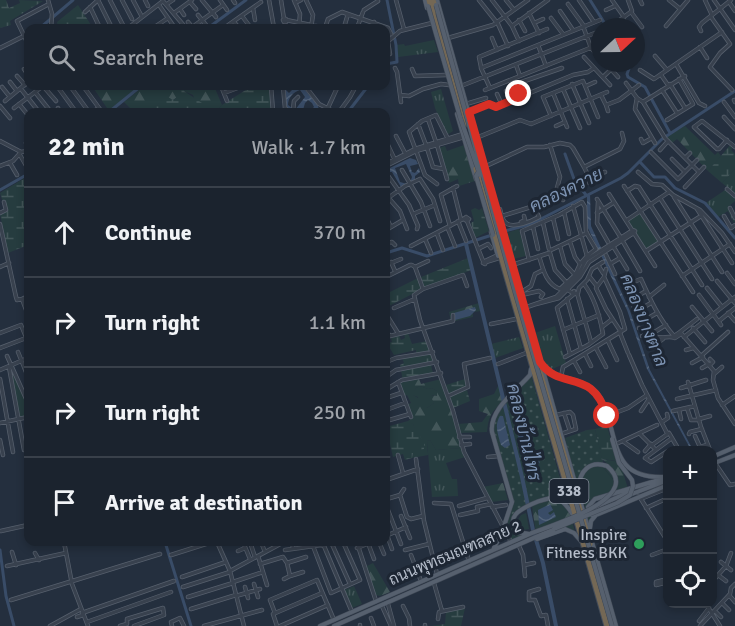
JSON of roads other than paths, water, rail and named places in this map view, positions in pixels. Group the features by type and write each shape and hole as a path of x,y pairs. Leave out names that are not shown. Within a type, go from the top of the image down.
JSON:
{"highway":[{"name":"338","path":"431,1 610,626"},
{"path":"525,311 528,340"},
{"path":"516,317 528,340"},
{"path":"600,610 610,626"}],"main road":[{"name":"338","path":"431,1 432,24 463,135 497,232 512,263 590,533 610,626"},
{"name":"338","path":"431,1 447,38 469,112 496,209 497,232"},
{"name":"338","path":"431,1 610,626"},
{"name":"338","path":"431,1 460,117 483,187 610,626"},
{"path":"499,258 497,232 485,174 479,171 476,176 497,232 516,280"},
{"name":"338","path":"499,258 600,610"},
{"path":"540,362 548,371 590,387 604,404 620,459 629,469 663,480"},
{"path":"488,552 496,546 512,502 491,424 493,417 530,375 531,369"},
{"path":"554,529 617,503 629,494 633,486 632,480 619,463 604,404"},
{"path":"717,455 735,447"},
{"path":"717,463 735,455"},
{"path":"581,503 579,485 583,472 593,464 607,466 616,478 614,490 607,500 591,508"},
{"name":"ถนนพุทธมณฑลสาย 2","path":"336,625 352,612 421,581 511,542 554,529 652,482 663,481"},
{"path":"652,482 595,499 590,503 588,509 590,514 596,515 641,497 663,483"},
{"name":"ถนนพุทธมณฑลสาย 2","path":"320,626 336,625 380,607 483,561 591,508 663,482"},
{"path":"573,515 564,502 556,498 547,498 514,515 512,524 517,532 539,538 566,529 574,533 581,541"},
{"path":"590,533 590,523 596,515"},
{"path":"483,561 519,546 532,537"},
{"path":"376,601 380,603 380,607"}],"street":[{"path":"85,12 97,0 110,24"},
{"path":"110,0 124,24"},
{"path":"122,0 132,19"},
{"path":"133,0 141,15"},
{"path":"145,0 148,6"},
{"path":"167,4 173,0"},
{"path":"202,0 216,17"},
{"path":"220,0 227,10"},
{"path":"268,0 273,22 304,24"},
{"path":"281,0 285,24"},
{"path":"300,23 300,14 294,1 301,0"},
{"path":"306,0 313,15 311,24"},
{"path":"359,24 364,11 378,0"},
{"path":"396,0 404,29"},
{"path":"478,0 497,23 508,46"},
{"path":"483,6 491,0 506,17 519,42"},
{"path":"506,0 514,10"},
{"path":"519,0 523,4"},
{"path":"447,38 497,23 528,0"},
{"path":"512,26 548,0"},
{"path":"579,0 591,18"},
{"path":"612,0 623,18 631,12"},
{"path":"628,0 635,18"},
{"path":"666,26 688,0"},
{"path":"700,4 705,0 712,16 730,44 720,53 710,68 732,90"},
{"path":"714,0 735,30"},
{"path":"132,24 162,1 183,24"},
{"path":"174,14 191,1 196,9"},
{"path":"672,1 679,8"},
{"path":"701,31 699,27 730,1 735,11"},
{"path":"0,48 24,36 17,21 49,2 51,24"},
{"path":"231,24 261,2"},
{"path":"484,90 591,48 583,26 568,4"},
{"path":"158,5 172,24"},
{"path":"198,24 224,5"},
{"path":"606,10 615,6"},
{"path":"90,8 98,24"},
{"path":"252,8 255,20"},
{"path":"180,9 183,15"},
{"path":"560,11 573,30"},
{"path":"327,24 329,18 342,12 379,24"},
{"path":"529,13 539,33"},
{"path":"345,24 349,14"},
{"path":"198,15 205,24"},
{"path":"242,16 248,24"},
{"path":"159,24 168,18"},
{"path":"551,18 563,34"},
{"path":"534,23 543,19"},
{"path":"519,20 525,32"},
{"path":"481,68 591,23"},
{"path":"390,39 404,29 432,24"},
{"path":"390,28 391,34"},
{"path":"490,88 478,58 547,29"},
{"path":"643,72 653,80 722,32"},
{"path":"461,86 591,35"},
{"path":"492,38 497,51"},
{"path":"538,45 546,75"},
{"path":"700,47 707,58"},
{"path":"655,56 667,70"},
{"path":"584,57 591,65"},
{"path":"676,64 699,103 705,106"},
{"path":"516,65 520,76"},
{"path":"395,68 401,102"},
{"path":"510,86 530,77 546,75 562,68"},
{"path":"412,69 415,76 446,75"},
{"path":"469,112 489,104 496,107 502,105 561,77 591,70"},
{"path":"598,72 610,85"},
{"path":"603,77 605,72"},
{"path":"613,72 618,77"},
{"path":"661,75 685,108"},
{"path":"17,76 24,81"},
{"path":"644,102 685,76"},
{"path":"667,120 693,104 679,80"},
{"path":"551,116 543,97 583,81 598,117"},
{"path":"10,82 36,108"},
{"path":"585,86 595,82"},
{"path":"626,83 637,98 644,102 667,140 699,172"},
{"path":"400,95 409,96 441,84 449,85"},
{"path":"572,84 589,123"},
{"path":"606,105 619,100 639,85"},
{"path":"5,101 24,86"},
{"path":"2,87 10,97"},
{"path":"563,89 580,128"},
{"path":"14,108 38,90"},
{"path":"46,90 56,101"},
{"path":"60,90 73,108"},
{"path":"73,90 88,108"},
{"path":"86,90 99,108"},
{"path":"223,90 227,101"},
{"path":"224,93 232,90"},
{"path":"271,90 273,108"},
{"path":"283,90 285,108"},
{"path":"308,90 323,108"},
{"path":"328,108 336,90"},
{"path":"342,108 353,90"},
{"path":"662,90 677,113"},
{"path":"506,91 511,101"},
{"path":"35,92 48,108"},
{"path":"476,138 520,120 531,124 607,92"},
{"path":"553,93 567,127"},
{"path":"497,94 502,105"},
{"path":"601,95 608,111"},
{"path":"293,108 294,101 298,97"},
{"path":"466,104 486,98"},
{"path":"637,98 634,108 655,143"},
{"path":"724,102 735,117"},
{"path":"19,104 24,110"},
{"path":"1,108 10,118"},
{"path":"437,184 425,175 409,132 436,114 448,140"},
{"path":"724,117 735,129"},
{"path":"428,118 447,179"},
{"path":"727,140 717,149 694,127 702,121 727,140 735,147"},
{"path":"556,126 565,122"},
{"path":"418,124 433,167 439,170 444,169"},
{"path":"584,167 620,149 624,141 622,133"},
{"path":"390,163 415,150 463,135"},
{"path":"396,136 405,154"},
{"path":"640,139 644,142 652,138"},
{"path":"660,150 667,140 676,139"},
{"path":"0,141 21,154 24,160"},
{"path":"484,167 524,148 560,142 570,145 589,177 588,183"},
{"path":"550,145 560,177 557,188 563,200"},
{"path":"678,151 683,146"},
{"path":"390,149 395,160"},
{"path":"395,160 415,150"},
{"path":"0,166 10,163 24,151"},
{"path":"651,152 677,179 697,160"},
{"path":"686,158 690,153"},
{"path":"650,160 654,156"},
{"path":"672,159 685,172"},
{"path":"10,163 17,176"},
{"path":"685,187 704,167"},
{"path":"402,170 424,209 430,226"},
{"path":"589,177 605,172"},
{"path":"638,172 652,184 662,185 673,195 697,208 718,228 735,252"},
{"path":"390,195 425,175"},
{"path":"390,179 413,214 417,229"},
{"path":"420,179 435,205 440,221"},
{"path":"454,246 441,195 458,186"},
{"path":"624,186 693,292"},
{"path":"627,191 638,186 702,285"},
{"path":"453,188 463,220 466,241"},
{"path":"727,189 735,196"},
{"path":"626,220 669,192"},
{"path":"609,194 655,266"},
{"path":"673,195 722,272"},
{"path":"660,198 712,279"},
{"path":"390,199 400,211 407,229"},
{"path":"608,242 597,223 597,200 640,271"},
{"path":"0,213 6,210 4,202"},
{"path":"525,311 542,301 557,299 580,277 588,259 596,249 587,233 584,202 522,232 528,259"},
{"path":"597,213 614,202"},
{"path":"413,214 435,205"},
{"path":"573,206 588,259"},
{"path":"496,209 500,209 502,216 505,223 519,224 539,217 535,207 502,216"},
{"path":"697,208 732,262"},
{"path":"730,208 735,218"},
{"path":"564,212 569,234"},
{"path":"519,224 525,220 524,216"},
{"path":"646,251 701,216"},
{"path":"724,216 731,228 735,225"},
{"path":"553,218 558,239"},
{"path":"391,227 403,220"},
{"path":"416,249 413,245 463,220"},
{"path":"463,220 485,262 499,258"},
{"path":"543,223 555,270 575,293 591,342"},
{"path":"0,224 17,300 22,299 24,304"},
{"path":"533,227 538,249"},
{"path":"607,248 632,232"},
{"path":"512,263 539,257 587,233"},
{"path":"436,234 443,250"},
{"path":"425,239 431,253"},
{"path":"539,257 549,281 558,290 568,287 580,264 602,253 622,239"},
{"path":"390,241 395,245"},
{"path":"570,242 574,256 580,264"},
{"path":"477,249 488,244 491,248"},
{"path":"682,276 730,244"},
{"path":"560,246 565,264 575,275"},
{"path":"613,246 627,269"},
{"path":"602,253 615,274"},
{"path":"610,264 620,258"},
{"path":"391,263 401,259"},
{"path":"390,260 395,271"},
{"path":"415,267 428,261"},
{"path":"570,354 557,308 584,284 592,269 603,262"},
{"path":"0,267 9,263"},
{"path":"390,274 412,264 423,289"},
{"path":"561,377 563,367 608,341 625,327 604,273 598,265"},
{"path":"520,294 531,286 535,274 543,270"},
{"path":"604,273 596,288 621,332 628,354 648,397 664,428 677,446"},
{"path":"727,273 735,284"},
{"path":"467,286 463,275 423,289 414,295 423,328 441,373 461,445 511,542"},
{"path":"589,276 596,285"},
{"path":"625,276 626,285 639,278 657,313 674,336 682,334 697,319"},
{"path":"651,347 665,338 676,337 693,328 734,300 717,281"},
{"path":"565,357 602,334 600,317 584,284"},
{"path":"649,297 664,285"},
{"path":"707,288 722,307"},
{"path":"520,294 539,291 543,294 542,301"},
{"path":"634,307 631,300 646,291"},
{"path":"699,295 720,323 735,308"},
{"path":"394,308 415,299"},
{"path":"567,299 581,349"},
{"path":"644,307 651,303"},
{"path":"692,307 712,331"},
{"path":"650,317 657,313"},
{"path":"728,314 735,321"},
{"path":"390,336 453,321 453,315"},
{"path":"491,324 516,317"},
{"path":"562,330 600,317"},
{"path":"600,317 606,324"},
{"path":"602,327 611,320"},
{"path":"390,322 399,333"},
{"path":"0,333 20,325 24,332"},
{"path":"639,328 643,329 644,336 648,336 666,325"},
{"path":"693,328 705,342"},
{"path":"692,363 728,332"},
{"path":"682,334 710,364 722,405 735,424"},
{"path":"655,336 665,338"},
{"path":"0,348 24,341"},
{"path":"608,341 617,360"},
{"path":"596,348 606,367"},
{"path":"686,350 693,348"},
{"path":"18,352 24,366"},
{"path":"390,360 433,352"},
{"path":"498,364 526,353"},
{"path":"585,354 591,366"},
{"path":"7,356 24,450"},
{"path":"695,358 702,356"},
{"path":"448,396 468,387 464,364 490,358"},
{"path":"702,368 713,362 710,359"},
{"path":"0,370 22,361"},
{"path":"574,361 580,372"},
{"path":"390,374 396,370 437,362"},
{"path":"10,366 24,395"},
{"path":"714,374 722,367"},
{"path":"390,387 398,382 441,373"},
{"path":"0,379 14,452"},
{"path":"681,388 706,380"},
{"path":"390,421 410,416 398,382"},
{"path":"688,384 707,445 700,447 696,436"},
{"path":"677,399 716,390"},
{"path":"390,397 401,393"},
{"path":"722,405 735,396"},
{"path":"641,411 648,397"},
{"path":"607,416 648,397"},
{"path":"390,409 405,404"},
{"path":"673,411 695,406"},
{"path":"687,408 691,420 710,416"},
{"path":"678,410 681,419"},
{"path":"555,415 570,412 578,428 561,434"},
{"path":"564,413 570,431"},
{"path":"573,415 578,414"},
{"path":"645,451 664,428 668,414"},
{"path":"0,423 24,418"},
{"path":"616,444 657,425"},
{"path":"664,428 670,425"},
{"path":"689,434 702,429"},
{"path":"640,434 655,449"},
{"path":"459,436 470,437"},
{"path":"663,454 649,462 644,457 672,438"},
{"path":"0,440 3,455"},
{"path":"624,442 638,452"},
{"path":"461,445 470,444"},
{"path":"398,455 402,474"},
{"path":"489,457 499,456"},
{"path":"416,459 423,516 437,574"},
{"path":"717,468 730,485 735,484"},
{"path":"390,478 418,469"},
{"path":"390,498 400,495 404,489"},
{"path":"400,495 408,519 423,516"},
{"path":"641,497 663,534"},
{"path":"459,506 487,498"},
{"path":"646,508 664,500"},
{"path":"434,503 451,504 469,561"},
{"path":"459,514 478,511 479,507 506,505"},
{"path":"390,515 401,544"},
{"path":"401,516 410,538"},
{"path":"1,531 24,526"},
{"path":"390,533 406,527"},
{"path":"390,544 392,549"},
{"path":"405,550 429,544"},
{"path":"65,546 72,582 87,624 171,592"},
{"path":"171,555 201,546"},
{"path":"216,546 230,572 244,626"},
{"path":"252,546 267,585"},
{"path":"263,546 265,552"},
{"path":"285,550 313,546 331,593"},
{"path":"323,546 352,612"},
{"path":"335,546 350,584"},
{"path":"328,606 278,626 272,615 331,593 360,579 345,546"},
{"path":"357,546 376,601"},
{"path":"359,551 365,546"},
{"path":"370,546 374,559"},
{"path":"380,546 384,554"},
{"path":"519,546 523,554 525,576"},
{"path":"183,587 230,572 275,547"},
{"path":"238,550 245,548 250,560"},
{"path":"651,555 663,551"},
{"path":"12,552 16,565"},
{"path":"35,553 39,560"},
{"path":"7,566 66,553"},
{"path":"726,581 718,575 726,566 731,553"},
{"path":"11,600 160,554"},
{"path":"411,555 421,581"},
{"path":"260,564 283,557 287,562 290,576"},
{"path":"287,562 306,557"},
{"path":"182,577 226,562"},
{"path":"721,562 731,570"},
{"path":"524,566 534,563"},
{"path":"188,597 263,572"},
{"path":"284,579 303,572"},
{"path":"50,626 82,612 174,581"},
{"path":"275,613 270,600 318,581 336,625"},
{"path":"434,583 442,611"},
{"path":"254,584 258,590 258,597"},
{"path":"700,626 729,595 731,588 735,585"},
{"path":"245,588 248,598"},
{"path":"539,589 529,592 529,600 535,600 541,616 546,615 548,626"},
{"path":"191,609 258,590"},
{"path":"729,595 735,602"},
{"path":"388,603 387,611 393,626"},
{"path":"722,603 729,610"},
{"path":"403,606 410,626"},
{"path":"380,607 387,611"},
{"path":"438,619 438,613 442,611 463,607"},
{"path":"120,626 127,625 126,619 128,618 163,608 164,615 134,626"},
{"path":"699,621 709,608 721,617"},
{"path":"204,626 262,610"},
{"path":"77,618 82,612"},
{"path":"714,612 720,626"},
{"path":"172,626 172,621 181,618 184,626"},
{"path":"372,618 374,626"}],"water":[{"path":"284,90 289,93 292,90 300,90 289,100 288,105 292,108 286,108"},
{"path":"300,90 305,90 318,108 313,108 312,103 308,100 304,108 297,108 305,97"},
{"path":"410,158 416,160 418,164 410,166 412,172 415,173 419,168 420,172 410,183 412,177 406,164 395,168 400,182 407,184 401,187 390,172 390,168"},
{"path":"590,194 591,226 630,311 650,370 691,446 647,369 627,310 587,226 587,196"},
{"path":"475,307 476,310 470,316 455,320 454,313"},
{"path":"500,416 503,416 510,445 505,448 501,445 497,430"},
{"path":"528,431 533,434 535,457 540,462 537,466 527,467 526,458 522,455 518,435"},
{"path":"550,504 553,510 548,513 550,515 554,512 556,517 539,525 538,510"}],"waterway":[{"name":"คลองควาย","path":"45,24 73,0"},
{"path":"213,24 246,0"},
{"name":"คลองควาย","path":"387,0 397,62 390,63"},
{"path":"590,0 601,18"},
{"path":"628,72 628,77 645,87 670,133"},
{"path":"114,108 136,90"},
{"name":"คลองควาย","path":"351,108 365,90"},
{"name":"คลองควาย","path":"501,232 531,224 621,178 662,139 735,91"},
{"path":"565,154 574,179 586,195"},
{"path":"640,162 654,177 665,177 675,188 705,203 735,238"},
{"path":"0,190 24,176"},
{"name":"คลองควาย","path":"390,252 402,248 427,256 492,235"},
{"name":"คลองบ้านไทร","path":"466,244 556,626"},
{"path":"166,546 191,626"},
{"path":"0,550 6,596 14,626"}],"place":[{"name":"Inspire Fitness BKK","path":"639,544"}],"water label":[{"name":"คลองบางตาล","path":"644,320"}]}
